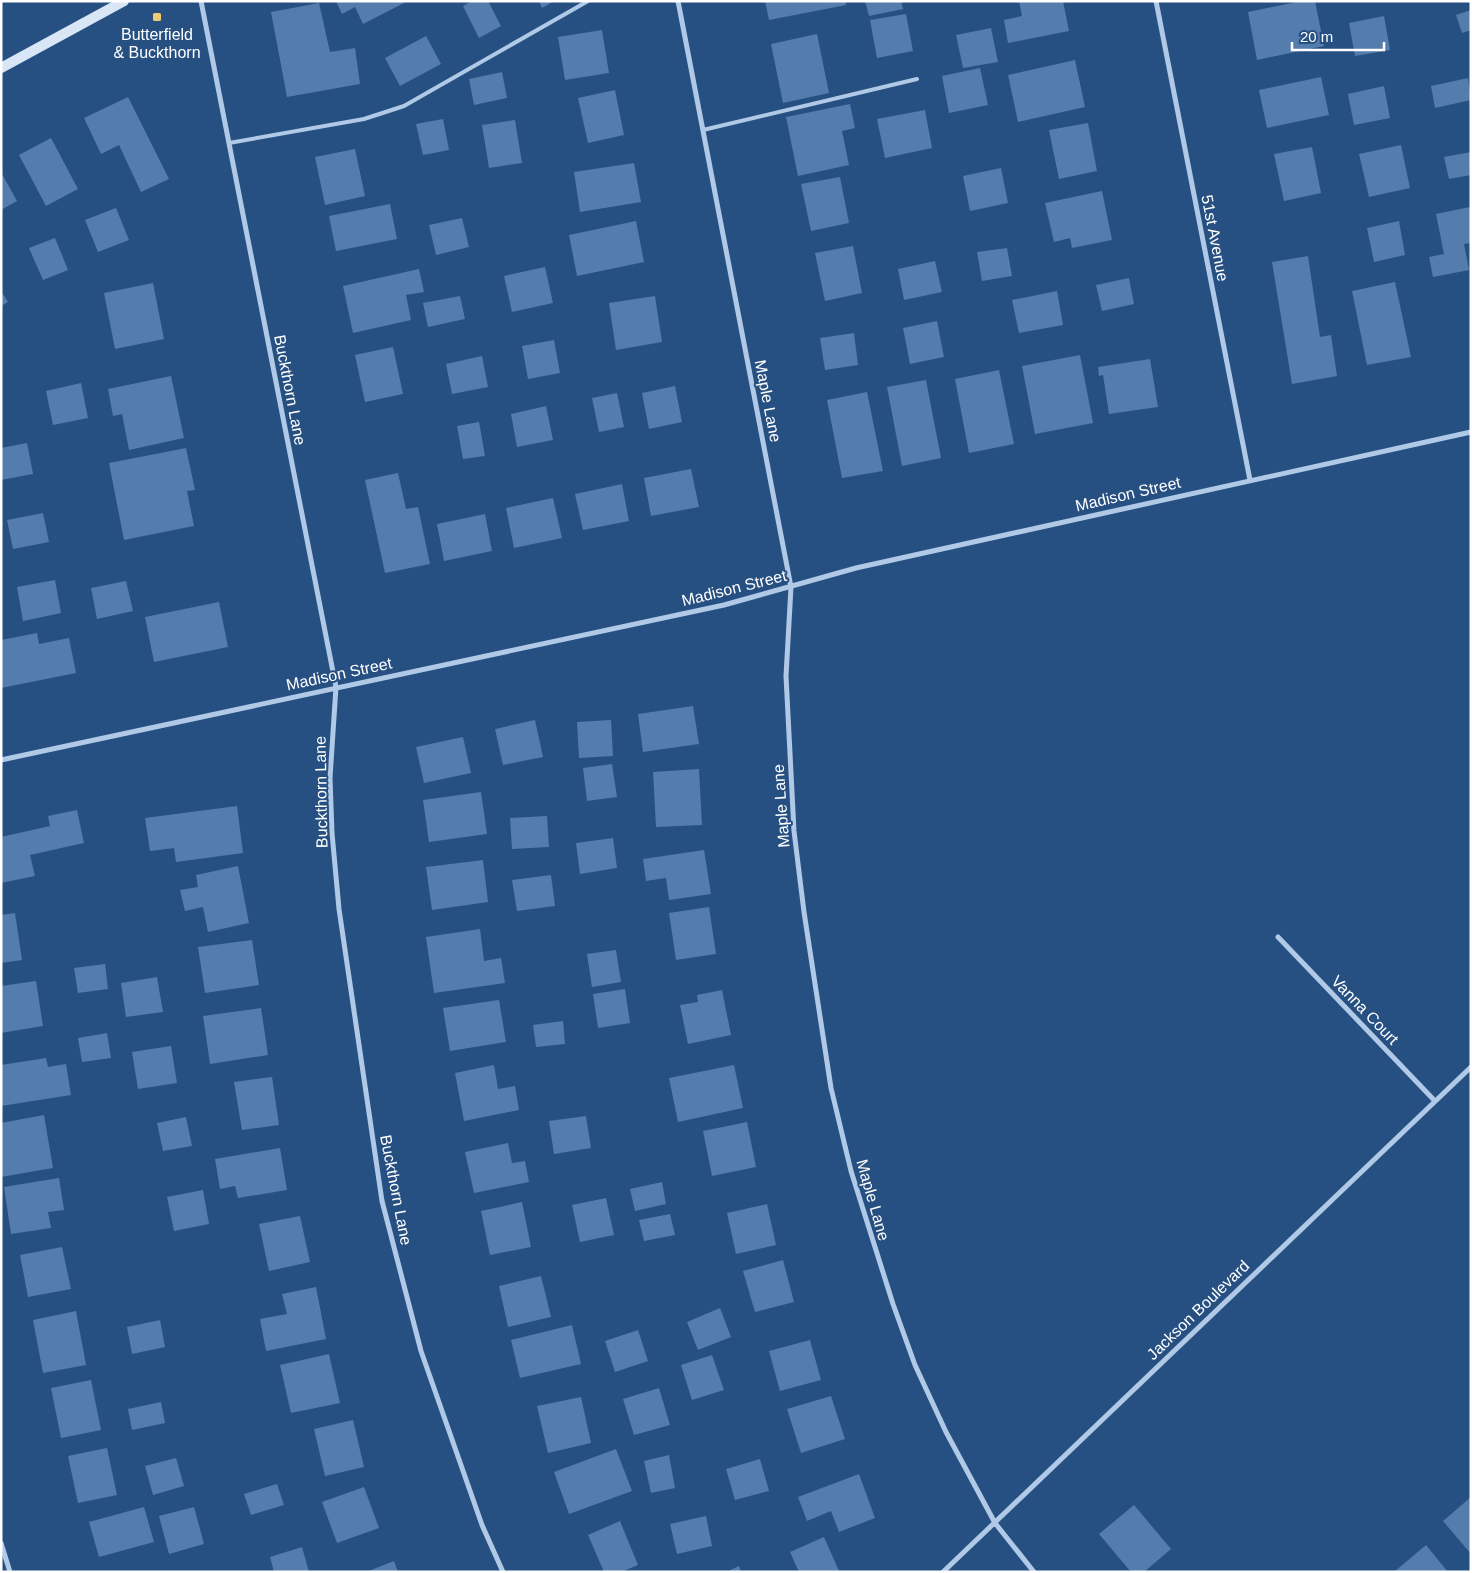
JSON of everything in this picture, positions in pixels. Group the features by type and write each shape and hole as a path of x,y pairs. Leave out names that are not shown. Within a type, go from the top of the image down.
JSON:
{"main road":[{"path":"1,68 124,1"}],"street":[{"name":"Buckthorn Lane","path":"201,1 336,687 330,778 332,833 338,899 382,1201 421,1351 482,1525 503,1572"},
{"name":"Maple Lane","path":"678,1 791,587 786,676 794,831 804,912 831,1088 851,1171 870,1236 892,1304 915,1365 946,1432 995,1523 1034,1572"},
{"name":"51st Avenue","path":"1156,1 1250,480"},
{"name":"Madison Street","path":"1,760 714,607 856,568 1471,432"},
{"name":"Vanna Court","path":"1278,937 1434,1100"},
{"name":"Jackson Boulevard","path":"943,1572 1471,1066"},
{"path":"1,1543 10,1572"}],"lane":[{"path":"229,143 364,120 404,106 588,1"},
{"path":"703,130 917,79"}],"building":[{"path":"336,1 403,1 404,3 363,24 355,7 342,14"},
{"path":"472,1 488,1 501,26 479,38 463,6"},
{"path":"539,1 554,1 542,8"},
{"path":"765,1 845,1 846,5 769,20"},
{"path":"865,1 901,1 903,9 869,16"},
{"path":"1019,1 1063,1 1069,31 1008,43 1004,20 1022,16"},
{"path":"1302,1 1315,1 1324,46 1257,60 1248,12"},
{"path":"319,3 330,52 355,48 360,84 287,97 271,12"},
{"path":"1471,10 1471,30 1462,33 1456,15"},
{"path":"906,14 913,51 877,58 870,20"},
{"path":"1384,16 1390,50 1355,56 1349,23"},
{"path":"991,28 998,62 963,68 956,35"},
{"path":"602,30 609,73 565,80 558,37"},
{"path":"817,34 829,93 783,103 771,44"},
{"path":"426,36 441,64 400,86 385,58"},
{"path":"1075,60 1085,107 1018,122 1008,75"},
{"path":"980,68 988,105 949,113 942,76"},
{"path":"502,72 507,98 474,105 469,79"},
{"path":"1321,77 1329,115 1267,128 1259,90"},
{"path":"1468,78 1471,100 1435,108 1431,86"},
{"path":"1384,86 1390,118 1354,125 1348,94"},
{"path":"615,90 624,135 588,143 578,98"},
{"path":"128,97 169,179 141,192 119,145 101,154 84,118"},
{"path":"850,104 855,128 842,131 849,165 798,176 786,117"},
{"path":"925,110 932,148 885,158 877,119"},
{"path":"443,119 449,150 423,155 416,124"},
{"path":"515,120 522,163 489,168 482,125"},
{"path":"1088,123 1097,171 1059,179 1049,130"},
{"path":"51,138 78,189 46,206 19,155"},
{"path":"1401,145 1410,188 1369,197 1359,154"},
{"path":"1312,147 1321,193 1284,201 1274,154"},
{"path":"355,149 365,196 325,205 315,157"},
{"path":"1471,152 1471,175 1449,179 1444,157"},
{"path":"634,163 641,202 580,212 574,172"},
{"path":"1001,168 1008,203 970,211 963,176"},
{"path":"1,172 17,201 1,210"},
{"path":"840,177 849,223 811,231 801,184"},
{"path":"1102,191 1112,240 1072,248 1070,238 1054,242 1045,203"},
{"path":"390,204 397,239 336,251 329,216"},
{"path":"1470,207 1471,243 1464,244 1469,270 1433,277 1429,257 1444,254 1436,214"},
{"path":"116,208 129,240 98,252 85,220"},
{"path":"462,218 469,247 436,255 429,225"},
{"path":"636,221 644,262 577,276 569,235"},
{"path":"1399,221 1405,255 1374,262 1367,228"},
{"path":"55,238 68,270 43,280 29,248"},
{"path":"853,246 862,293 825,301 815,253"},
{"path":"1007,248 1012,276 982,281 977,252"},
{"path":"1308,256 1320,337 1331,335 1337,376 1292,384 1272,262"},
{"path":"935,261 942,292 904,300 898,269"},
{"path":"545,267 553,303 512,312 504,276"},
{"path":"419,269 424,292 406,295 411,320 353,333 343,286"},
{"path":"1129,278 1134,304 1102,311 1096,285"},
{"path":"1395,282 1411,357 1367,365 1352,291"},
{"path":"153,283 164,339 115,349 104,293"},
{"path":"1,291 8,302 1,306"},
{"path":"1057,291 1063,325 1019,333 1012,300"},
{"path":"460,296 465,319 428,327 423,303"},
{"path":"655,296 662,342 616,350 609,303"},
{"path":"937,321 944,357 910,364 903,328"},
{"path":"854,333 858,365 825,370 820,338"},
{"path":"554,340 560,373 528,379 522,346"},
{"path":"393,347 403,394 365,402 355,355"},
{"path":"1080,355 1093,423 1035,434 1022,366"},
{"path":"482,356 488,387 452,394 446,364"},
{"path":"1150,359 1158,407 1109,414 1103,375 1099,376 1098,367"},
{"path":"999,370 1014,444 969,453 955,379"},
{"path":"171,376 184,438 129,450 122,414 113,416 108,389"},
{"path":"926,380 941,458 902,466 887,387"},
{"path":"81,383 88,418 53,425 46,391"},
{"path":"675,386 682,422 649,429 642,393"},
{"path":"867,392 883,471 842,478 827,400"},
{"path":"617,393 624,427 599,432 592,398"},
{"path":"546,406 553,440 517,447 511,414"},
{"path":"479,422 485,456 463,459 457,426"},
{"path":"27,443 33,474 1,480 1,448"},
{"path":"186,448 195,490 187,491 194,526 124,540 109,463"},
{"path":"691,469 699,507 651,516 644,478"},
{"path":"398,473 406,509 418,507 430,564 385,573 365,480"},
{"path":"622,484 629,521 583,530 575,494"},
{"path":"553,498 562,538 514,548 506,508"},
{"path":"43,513 49,542 13,549 7,520"},
{"path":"485,514 492,551 444,561 437,524"},
{"path":"55,580 61,613 23,621 17,587"},
{"path":"126,581 133,611 97,619 91,588"},
{"path":"219,602 228,647 154,662 145,617"},
{"path":"37,633 39,644 69,638 76,673 1,688 1,640"},
{"path":"693,706 699,744 643,752 638,714"},
{"path":"535,720 543,757 503,765 495,729"},
{"path":"611,720 613,756 579,758 577,722"},
{"path":"463,737 471,773 424,783 416,747"},
{"path":"612,764 617,797 587,801 583,768"},
{"path":"699,769 702,825 656,827 653,772"},
{"path":"481,792 487,834 429,842 423,800"},
{"path":"237,806 243,853 176,862 174,848 150,851 145,818"},
{"path":"77,810 84,843 30,855 35,876 1,883 1,837 50,826 48,816"},
{"path":"547,816 549,847 512,849 510,818"},
{"path":"613,838 617,868 580,874 576,843"},
{"path":"704,850 711,894 669,900 666,878 646,881 643,859"},
{"path":"483,860 488,902 432,910 426,867"},
{"path":"238,866 249,923 208,932 203,907 185,911 180,890 198,887 196,875"},
{"path":"551,875 555,906 517,911 512,880"},
{"path":"709,907 716,954 676,960 669,913"},
{"path":"15,913 22,960 1,963 1,915"},
{"path":"480,929 484,961 501,958 505,983 434,993 426,937"},
{"path":"252,940 259,985 205,993 198,947"},
{"path":"616,950 621,982 592,987 587,954"},
{"path":"105,964 108,989 78,993 74,968"},
{"path":"157,977 163,1012 126,1017 121,983"},
{"path":"36,981 43,1026 1,1033 1,986"},
{"path":"625,989 630,1023 598,1028 593,994"},
{"path":"722,990 731,1035 688,1044 680,1005 698,1002 697,995"},
{"path":"499,1000 506,1042 450,1051 443,1008"},
{"path":"261,1008 268,1055 210,1064 203,1016"},
{"path":"563,1021 565,1044 536,1047 533,1025"},
{"path":"107,1033 111,1058 82,1062 78,1038"},
{"path":"171,1046 177,1083 138,1089 132,1052"},
{"path":"46,1058 48,1067 66,1064 71,1095 1,1106 1,1065"},
{"path":"494,1065 498,1089 515,1086 519,1110 464,1121 455,1073"},
{"path":"734,1065 743,1108 678,1122 669,1078"},
{"path":"272,1077 279,1125 242,1130 234,1082"},
{"path":"44,1115 53,1168 1,1177 1,1123"},
{"path":"586,1116 591,1148 554,1154 549,1121"},
{"path":"186,1117 192,1146 163,1151 157,1123"},
{"path":"747,1122 756,1167 712,1176 703,1131"},
{"path":"508,1143 512,1163 525,1161 529,1182 474,1193 465,1152"},
{"path":"280,1148 287,1190 238,1198 235,1186 220,1189 215,1159"},
{"path":"59,1178 64,1210 48,1212 51,1228 11,1234 4,1187"},
{"path":"662,1182 666,1204 635,1211 630,1189"},
{"path":"203,1190 209,1224 174,1231 167,1197"},
{"path":"606,1198 614,1235 580,1242 572,1205"},
{"path":"522,1202 531,1247 490,1255 481,1211"},
{"path":"767,1204 776,1245 736,1254 727,1213"},
{"path":"670,1214 675,1235 644,1241 639,1220"},
{"path":"300,1216 310,1262 269,1271 259,1224"},
{"path":"62,1247 71,1289 28,1297 20,1255"},
{"path":"783,1260 794,1302 755,1312 743,1271"},
{"path":"541,1276 551,1317 508,1327 499,1286"},
{"path":"316,1287 326,1339 266,1351 260,1319 287,1314 282,1294"},
{"path":"720,1308 731,1337 698,1350 687,1322"},
{"path":"76,1311 86,1365 43,1373 33,1320"},
{"path":"160,1320 165,1347 132,1354 127,1327"},
{"path":"572,1325 581,1364 520,1378 511,1340"},
{"path":"638,1330 648,1361 615,1372 605,1341"},
{"path":"810,1340 821,1380 780,1391 769,1351"},
{"path":"329,1354 340,1403 291,1413 280,1365"},
{"path":"712,1355 724,1390 692,1400 681,1365"},
{"path":"91,1380 101,1430 61,1438 51,1388"},
{"path":"659,1388 670,1425 634,1435 623,1399"},
{"path":"831,1396 845,1439 801,1453 787,1409"},
{"path":"581,1397 591,1443 548,1453 537,1406"},
{"path":"161,1402 165,1423 132,1430 128,1409"},
{"path":"353,1420 364,1467 325,1476 314,1429"},
{"path":"107,1448 117,1495 78,1503 68,1456"},
{"path":"616,1449 632,1491 569,1514 554,1472"},
{"path":"669,1455 675,1488 651,1493 644,1461"},
{"path":"176,1458 184,1486 153,1495 145,1466"},
{"path":"760,1459 769,1491 735,1500 726,1469"},
{"path":"859,1474 875,1518 839,1532 831,1511 807,1521 798,1497"},
{"path":"277,1484 284,1505 251,1515 244,1494"},
{"path":"364,1487 379,1528 337,1543 322,1502"},
{"path":"1471,1497 1471,1554 1443,1521"},
{"path":"1134,1505 1171,1549 1144,1572 1131,1572 1099,1534"},
{"path":"144,1507 154,1542 99,1557 89,1522"},
{"path":"194,1507 204,1544 169,1554 159,1516"},
{"path":"706,1516 712,1546 677,1554 670,1524"},
{"path":"620,1521 638,1565 621,1572 604,1572 588,1535"},
{"path":"824,1537 839,1571 799,1572 790,1552"},
{"path":"1426,1545 1448,1572 1394,1572"},
{"path":"302,1547 309,1572 274,1572 270,1557"},
{"path":"394,1561 398,1572 366,1572"},
{"path":"739,1566 741,1572 726,1572"}],"place":[{"name":"Butterfield & Buckthorn","path":"157,17"}]}
